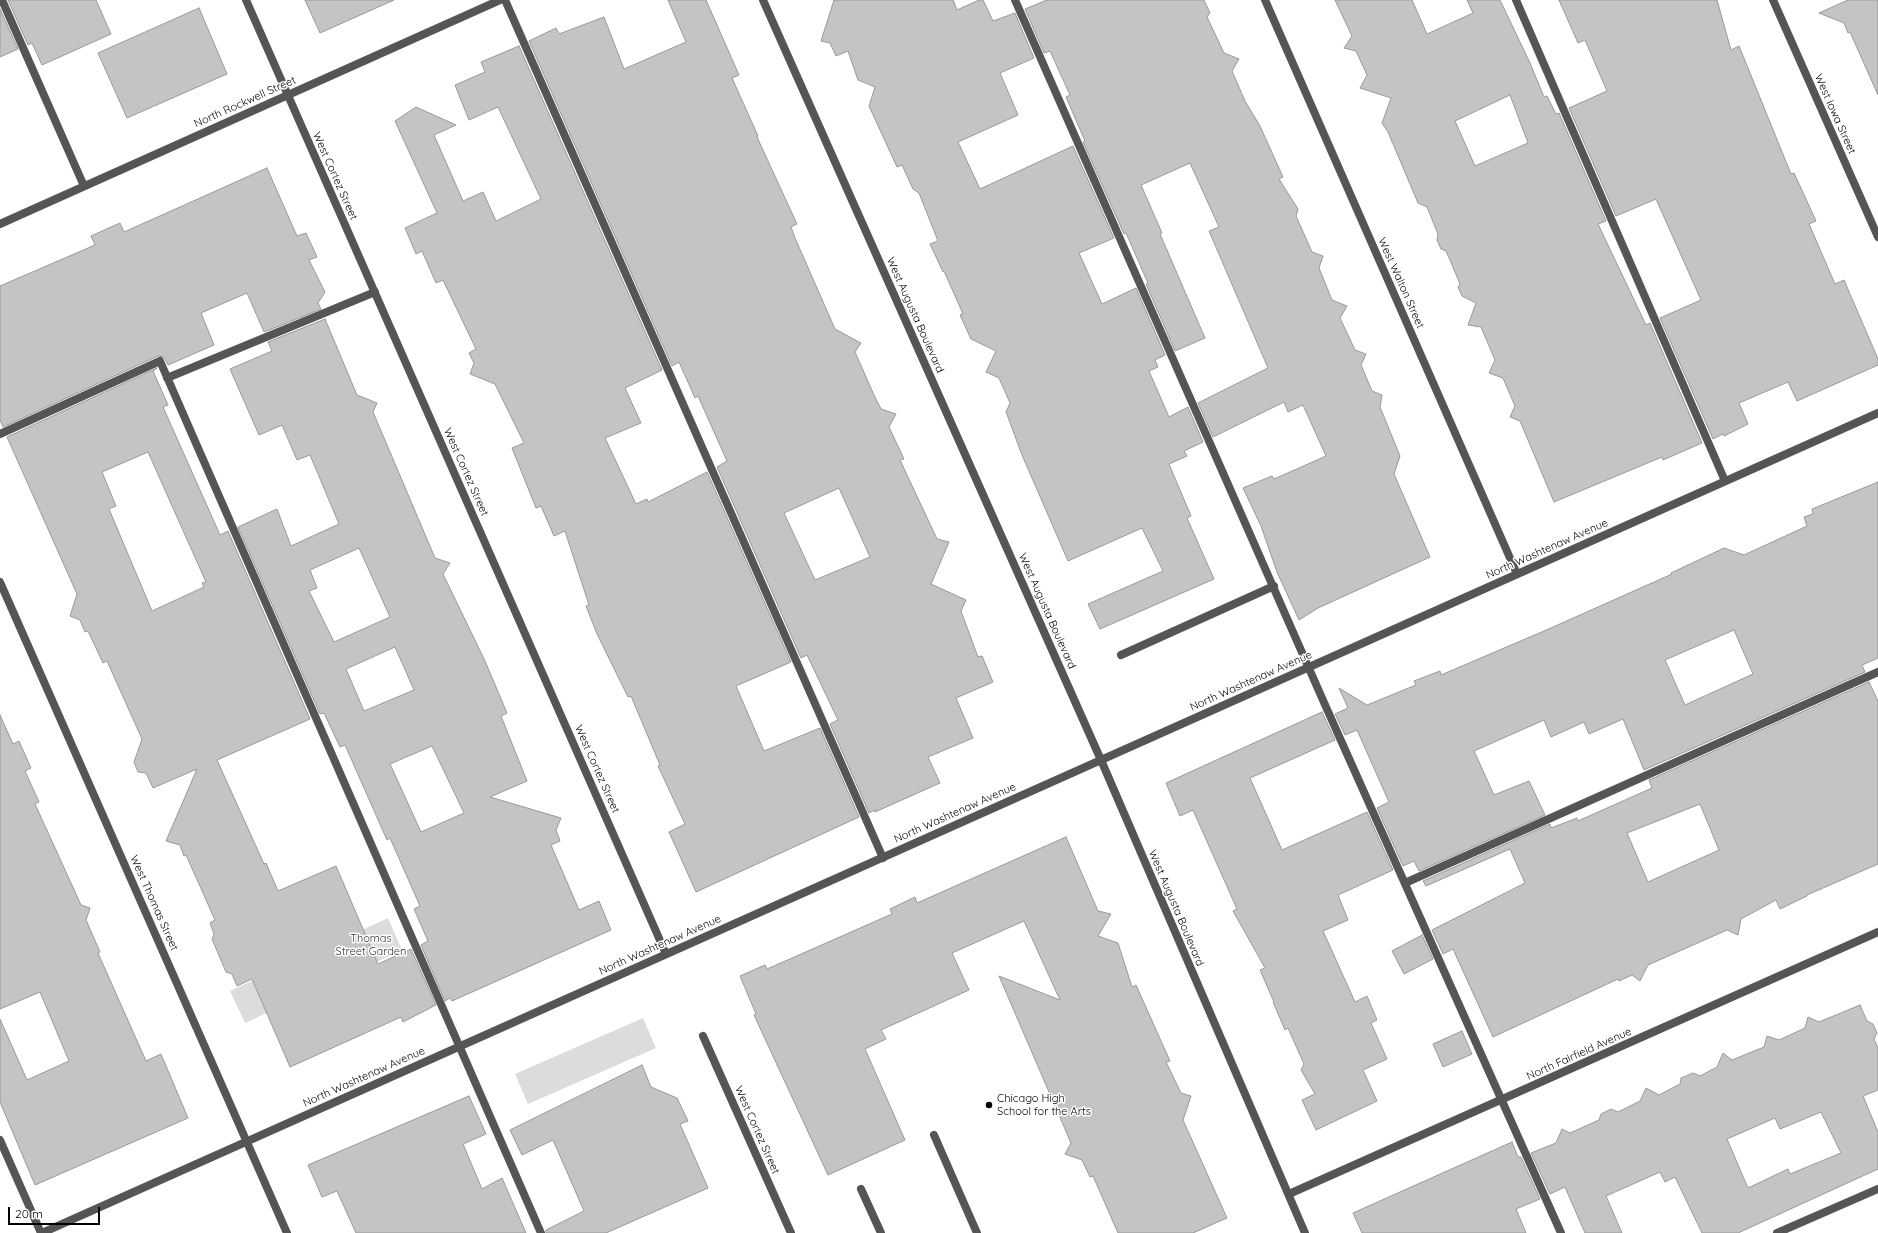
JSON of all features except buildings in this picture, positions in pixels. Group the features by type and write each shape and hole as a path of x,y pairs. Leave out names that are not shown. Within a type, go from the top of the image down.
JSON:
{"street":[{"path":"2,0 84,186"},
{"name":"West Cortez Street","path":"246,0 666,954"},
{"name":"North Rockwell Street","path":"0,224 500,0"},
{"path":"505,0 882,858"},
{"name":"West Augusta Boulevard","path":"763,0 1101,760 1305,1233"},
{"path":"1016,0 1309,667 1561,1233"},
{"name":"West Walton Street","path":"1265,0 1517,574"},
{"path":"1516,0 1725,481"},
{"name":"West Iowa Street","path":"1773,0 1878,237"},
{"path":"167,378 375,292"},
{"path":"0,434 160,361 541,1233"},
{"name":"North Washtenaw Avenue","path":"41,1233 1878,413"},
{"name":"West Thomas Street","path":"0,582 287,1233"},
{"path":"1121,655 1274,586"},
{"path":"1405,883 1878,672"},
{"name":"North Fairfield Avenue","path":"1289,1194 1878,932"},
{"name":"West Cortez Street","path":"703,1036 791,1233"},
{"path":"934,1135 977,1233"},
{"path":"0,1140 41,1233"},
{"path":"1777,1233 1878,1188"},
{"path":"861,1189 881,1233"}],"green space":[{"name":"Thomas Street Garden","path":"388,918 402,950 245,1023 230,991"},
{"path":"643,1018 656,1048 528,1104 515,1074"}],"place":[{"name":"Chicago High School for the Arts","path":"989,1105"}]}
